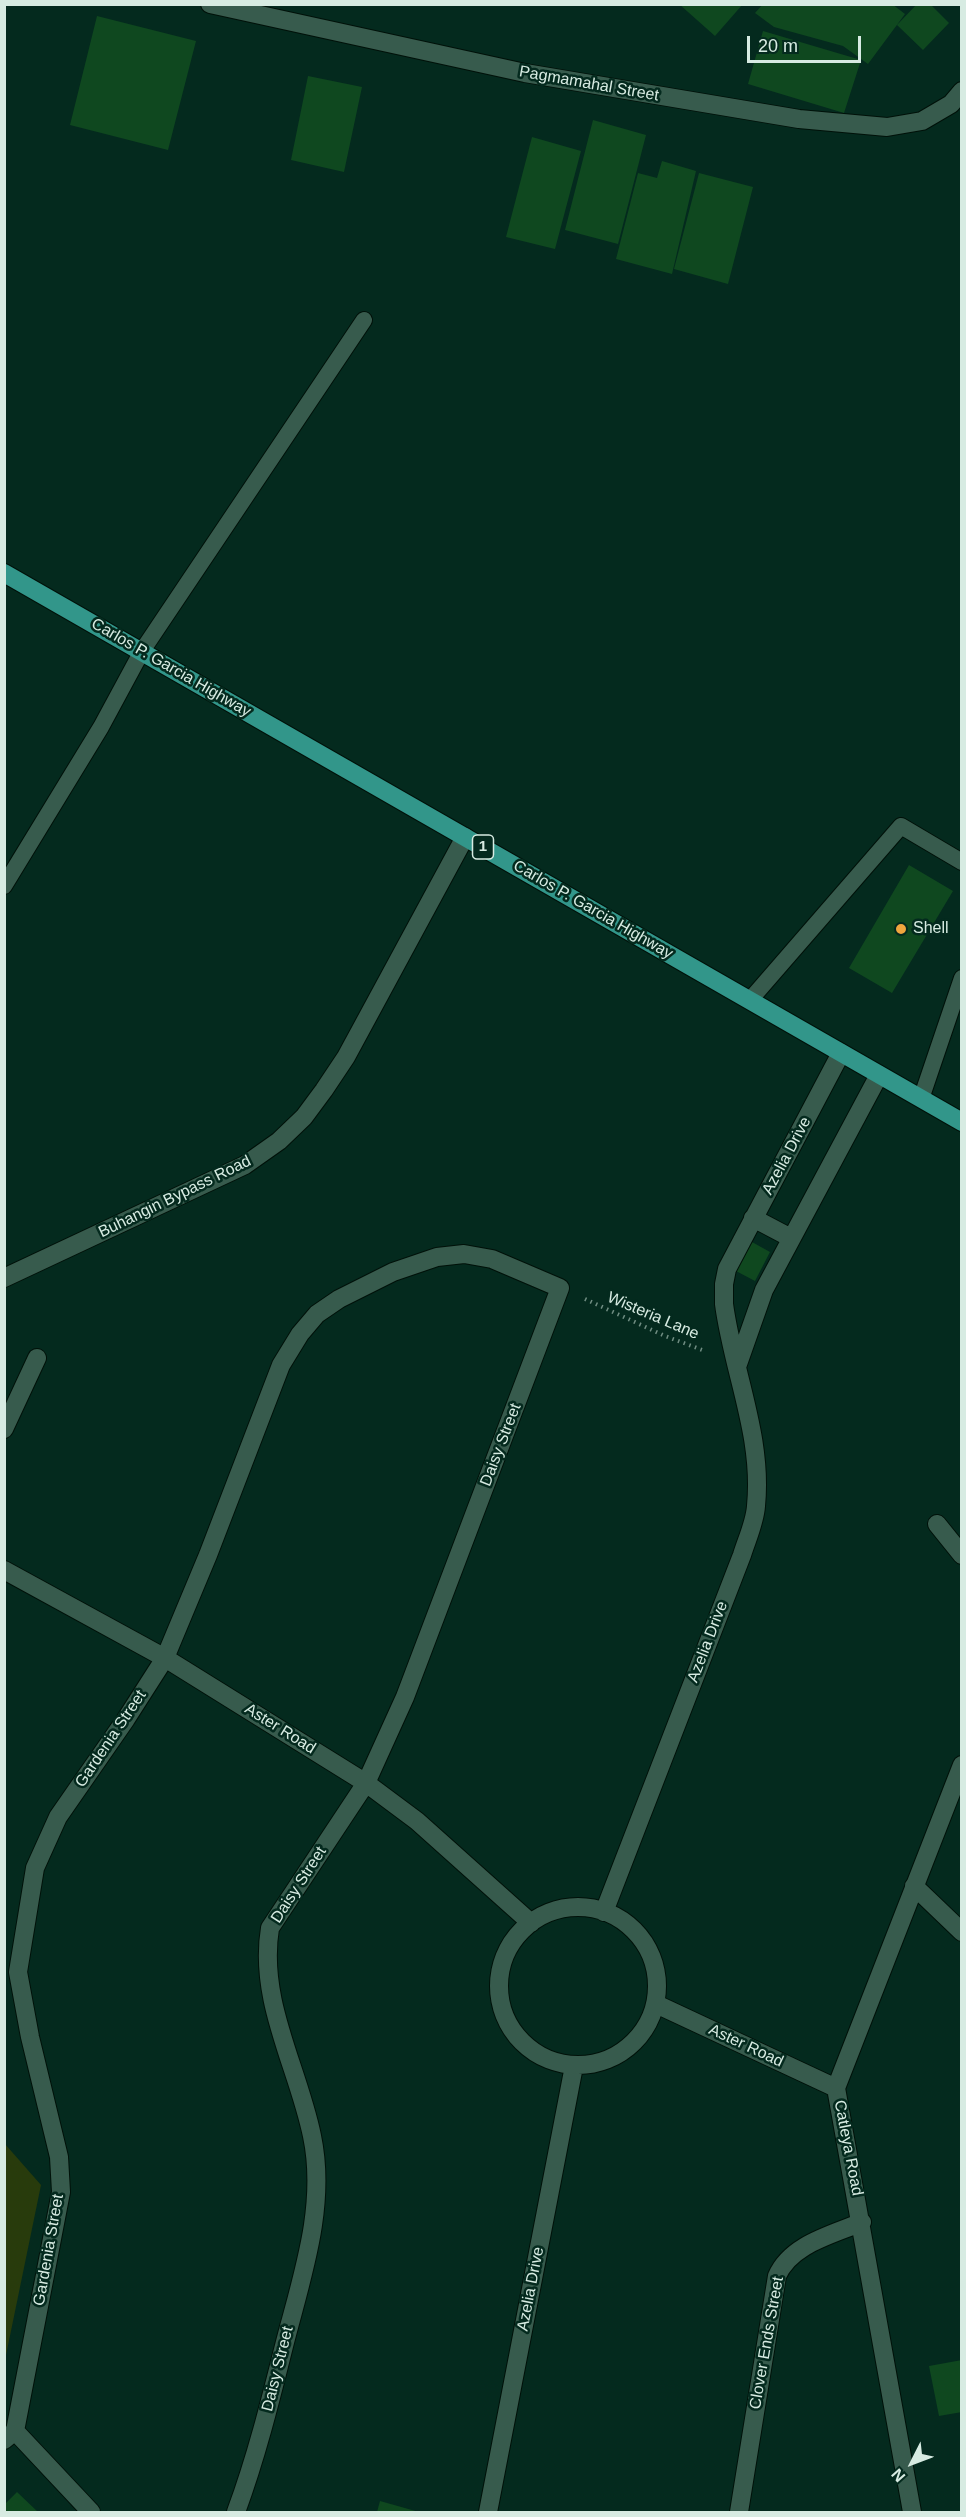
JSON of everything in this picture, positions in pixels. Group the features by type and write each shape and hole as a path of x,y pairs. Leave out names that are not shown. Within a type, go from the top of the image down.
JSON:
{"highway":[{"name":"Carlos P. Garcia Highway","path":"4,573 962,1122"}],"street":[{"name":"Pagmamahal Street","path":"210,4 525,73 799,119 887,127 922,121 951,104 962,91"},
{"name":"Buhangin Bypass Road","path":"4,1278 245,1165 279,1141 304,1117 346,1057 465,837"},
{"name":"Azelia Drive","path":"604,1912 742,1555 756,1509 758,1472 745,1393 727,1323 724,1284 727,1269 842,1053"},
{"path":"738,1364 760,1299 879,1074"},
{"path":"753,1218 791,1238"},
{"name":"Gardenia Street","path":"10,2436 61,2192 59,2157 30,2037 18,1972 35,1868 58,1817 165,1658 208,1555 280,1365 300,1334 317,1314 339,1299 393,1272 446,1256 464,1254 492,1259 560,1288"},
{"name":"Daisy Street","path":"236,2512 253,2468 313,2234 317,2182 312,2137 268,1980 267,1952 270,1929 366,1783 405,1697 560,1288"},
{"path":"4,1429 37,1358"},
{"path":"937,1524 962,1555"},
{"name":"Aster Road","path":"4,1570 165,1658 366,1783 417,1821 531,1923"},
{"name":"Catleya Road","path":"912,2512 862,2222 836,2088 962,1766"},
{"path":"914,1886 962,1932"},
{"path":"589,1908 604,1912 621,1920 636,1932 647,1948 655,1966 656,2004 648,2025 634,2043 617,2056 596,2064 574,2066 552,2061 534,2052 518,2037 506,2019 500,1998 499,1977 505,1956 516,1938 531,1923 558,1910 589,1908"},
{"name":"Aster Road","path":"656,2004 836,2088"},
{"name":"Azelia Drive","path":"488,2512 574,2066"},
{"name":"Clover Ends Street","path":"740,2512 777,2276 782,2265 803,2247 862,2222"},
{"path":"10,2436 91,2512"}],"lane":[{"path":"4,886 101,727 142,651 364,320"},
{"path":"750,1000 901,826 962,862"},
{"path":"921,1099 962,978"}],"path":[{"name":"Wisteria Lane","path":"560,1288 665,1336 738,1364"}],"green space":[{"path":"5,2144 41,2185 5,2360"}],"building":[{"path":"679,4 743,4 715,36"},
{"path":"763,4 892,4 905,14 868,64 843,46 774,27 755,13"},
{"path":"917,4 930,4 949,23 923,50 897,25"},
{"path":"97,16 196,41 168,150 70,125"},
{"path":"763,31 861,60 844,113 748,84"},
{"path":"308,76 362,87 344,172 291,160"},
{"path":"593,120 646,135 618,244 565,230"},
{"path":"532,137 581,151 555,249 506,237"},
{"path":"662,161 696,171 672,274 616,259 638,173 657,178"},
{"path":"699,173 753,187 728,284 674,269"},
{"name":"Shell","path":"909,865 953,891 892,993 849,968"},
{"path":"752,1242 770,1252 755,1281 736,1271"},
{"path":"962,2360 962,2412 939,2416 929,2366"},
{"path":"17,2492 38,2512 4,2512 4,2505"},
{"path":"380,2501 419,2512 377,2512"}],"place":[{"name":"Shell","path":"901,929"}]}
